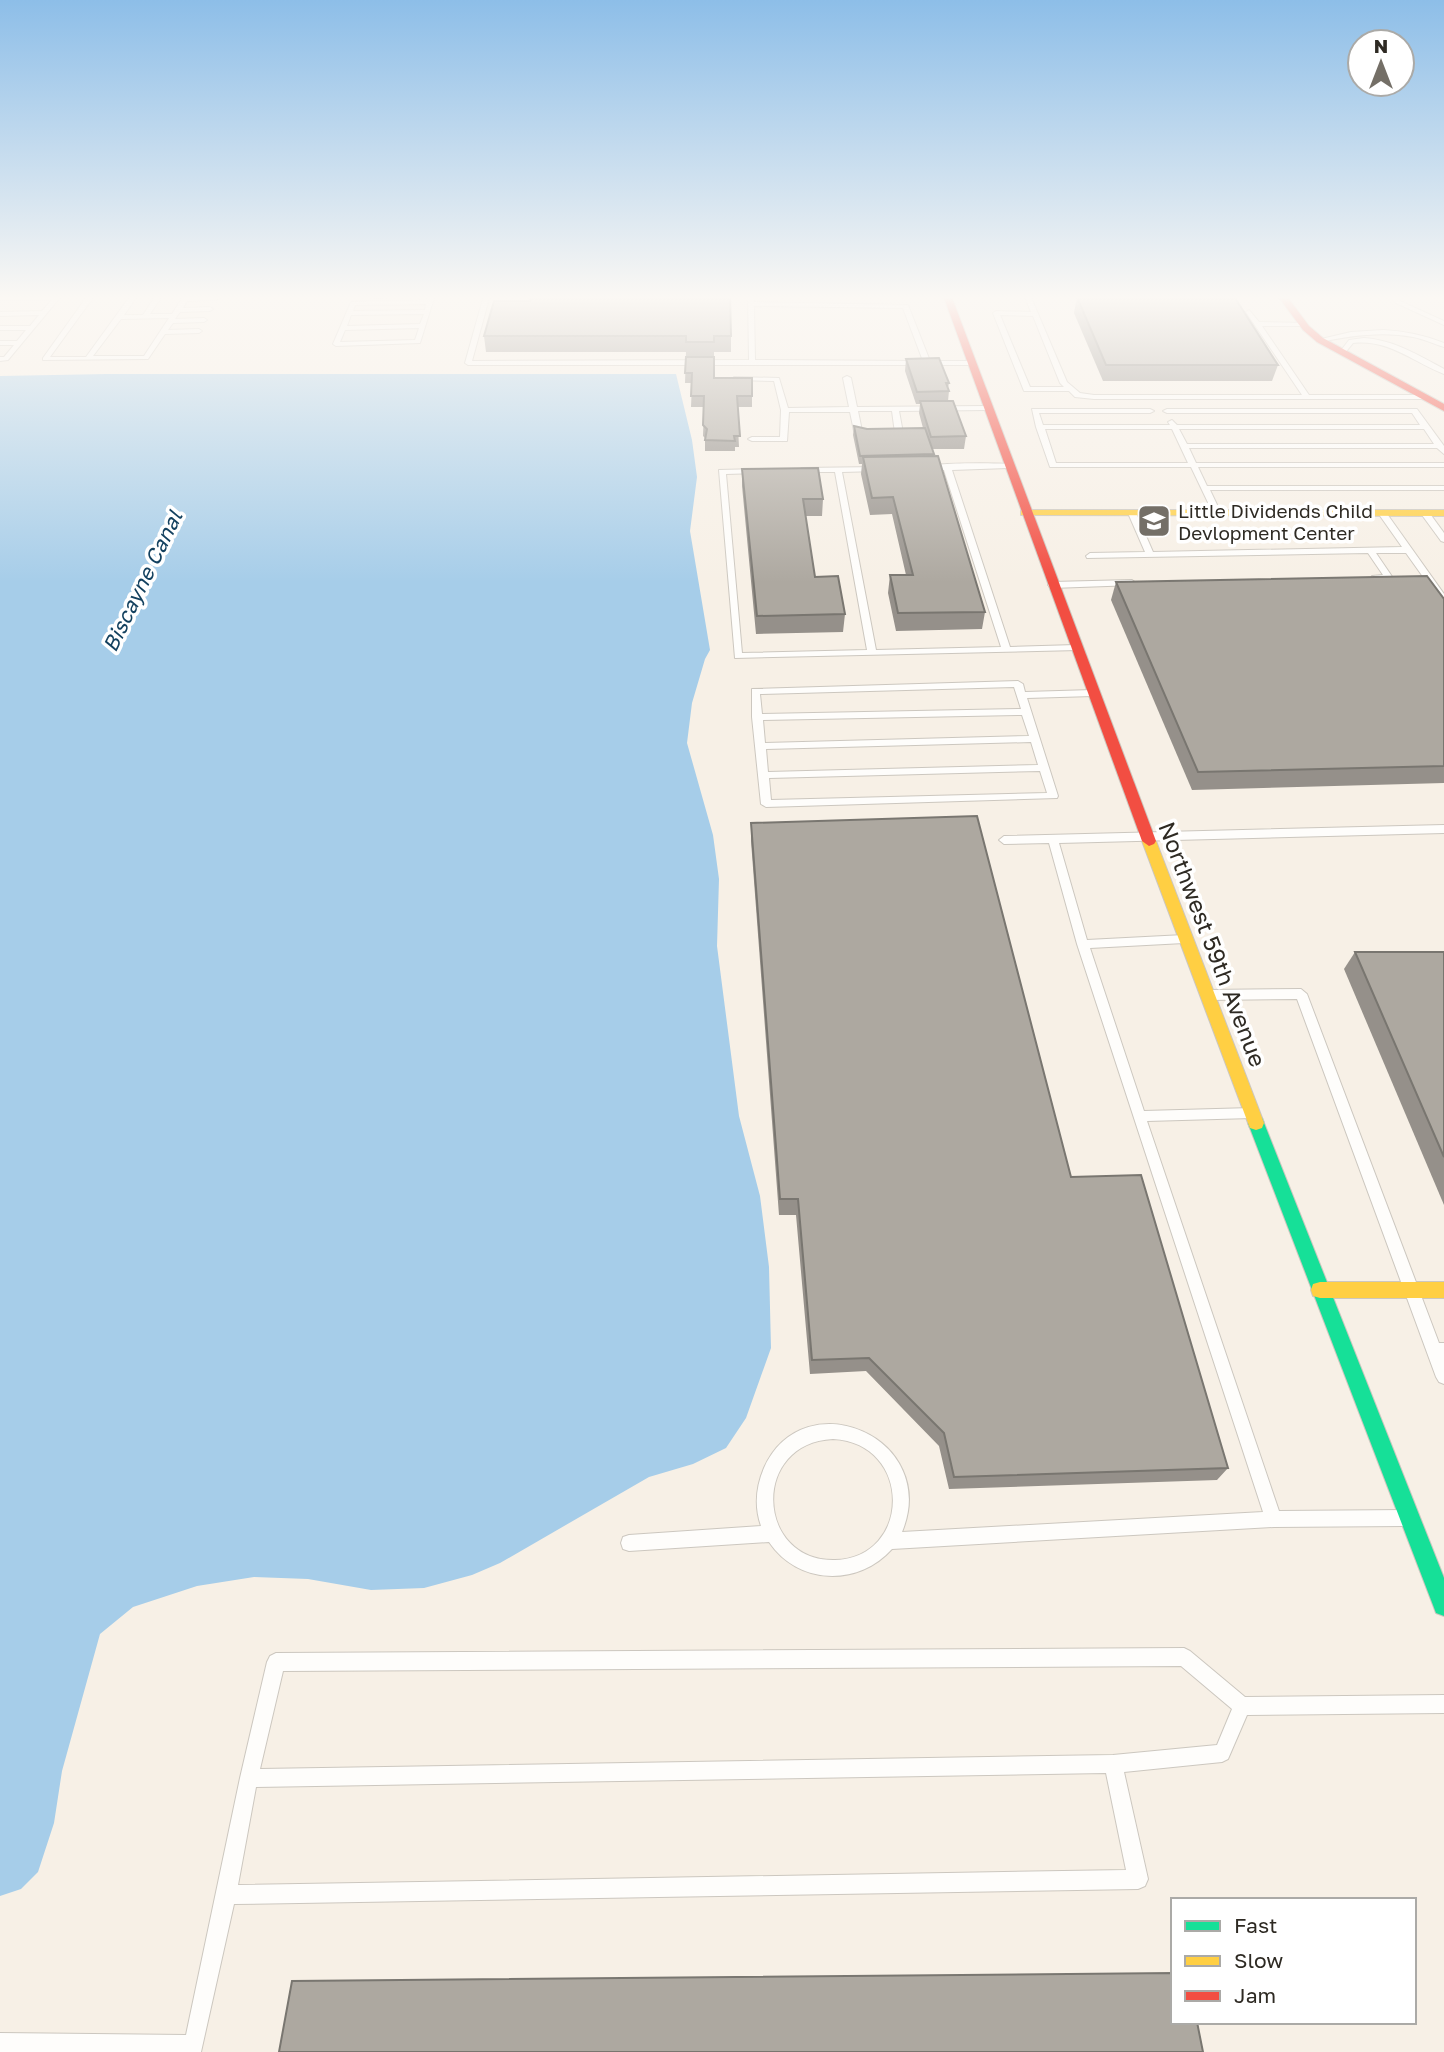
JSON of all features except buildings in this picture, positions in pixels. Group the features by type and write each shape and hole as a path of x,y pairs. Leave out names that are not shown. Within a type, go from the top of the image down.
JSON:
{"street":[{"name":"Northwest 59th Avenue","path":"981,391 1320,1290 1444,1605"},
{"path":"1414,391 1439,404"},
{"path":"1025,513 1444,513"},
{"path":"1320,1290 1444,1290"}],"lane":[{"path":"752,439 784,439 785,410 780,391"},
{"path":"850,391 858,430"},
{"path":"1074,391 1094,397 1307,397 1439,404"},
{"path":"1303,391 1307,397"},
{"path":"1160,397 1217,513"},
{"path":"785,410 987,408"},
{"path":"895,409 899,433"},
{"path":"1150,411 1035,411 1053,465 1444,466"},
{"path":"1167,411 1413,411 1442,449"},
{"path":"1040,427 1425,427"},
{"path":"1184,446 1442,449"},
{"path":"920,468 1008,466"},
{"path":"947,467 1006,649"},
{"path":"787,471 892,468"},
{"path":"838,470 872,653"},
{"path":"774,471 722,472 738,656 1076,648"},
{"path":"1205,488 1444,488"},
{"path":"1132,513 1150,555"},
{"path":"1382,513 1444,600"},
{"path":"1425,513 1444,539"},
{"path":"1362,578 1389,578 1370,550"},
{"path":"1090,556 1409,550"},
{"path":"1052,585 1147,583"},
{"path":"1018,684 1021,695 1054,796 766,804 755,691 1018,684"},
{"path":"1021,695 1093,693"},
{"path":"757,717 1027,712"},
{"path":"760,746 1035,739"},
{"path":"763,775 1044,768"},
{"path":"1004,840 1147,835 1442,833"},
{"path":"1053,839 1083,944 1274,1520"},
{"path":"1083,944 1187,939"},
{"path":"1208,995 1301,994 1412,1290 1439,1350 1444,1377"},
{"path":"1139,1116 1253,1113"},
{"path":"816,1432 852,1434 868,1443 883,1454 900,1487 902,1506 899,1524 891,1541 880,1554 866,1563 850,1568 816,1566 799,1559 775,1533 767,1515 767,1478 774,1462 785,1448 816,1432"},
{"path":"891,1541 1274,1520 1409,1517"},
{"path":"629,1543 775,1533"},
{"path":"0,2043 194,2045 249,1778 276,1662 1184,1657 1242,1706 1444,1704"},
{"path":"249,1778 1113,1764 1222,1753 1242,1706"},
{"path":"226,1895 1138,1880 1113,1764"}],"water":[{"name":"Biscayne Canal","path":"0,391 680,391 692,440 697,477 690,531 710,650 692,703 687,743 713,835 719,879 717,946 739,1116 760,1196 769,1267 771,1348 746,1418 726,1448 693,1464 649,1477 500,1563 472,1575 424,1588 371,1590 308,1579 254,1577 197,1586 133,1607 100,1634 62,1771 54,1823 38,1872 21,1889 0,1896"}],"traffic: fast":[{"path":"1256,1123 1444,1605"}],"traffic: slow":[{"path":"1025,513 1444,513"},
{"path":"1149,841 1256,1123"},
{"path":"1320,1290 1444,1290"}],"traffic: jam":[{"path":"982,391 1149,841"},
{"path":"1413,391 1444,408"}],"place":[{"name":"Little Dividends Child Devlopment Center","path":"1154,521"}]}
